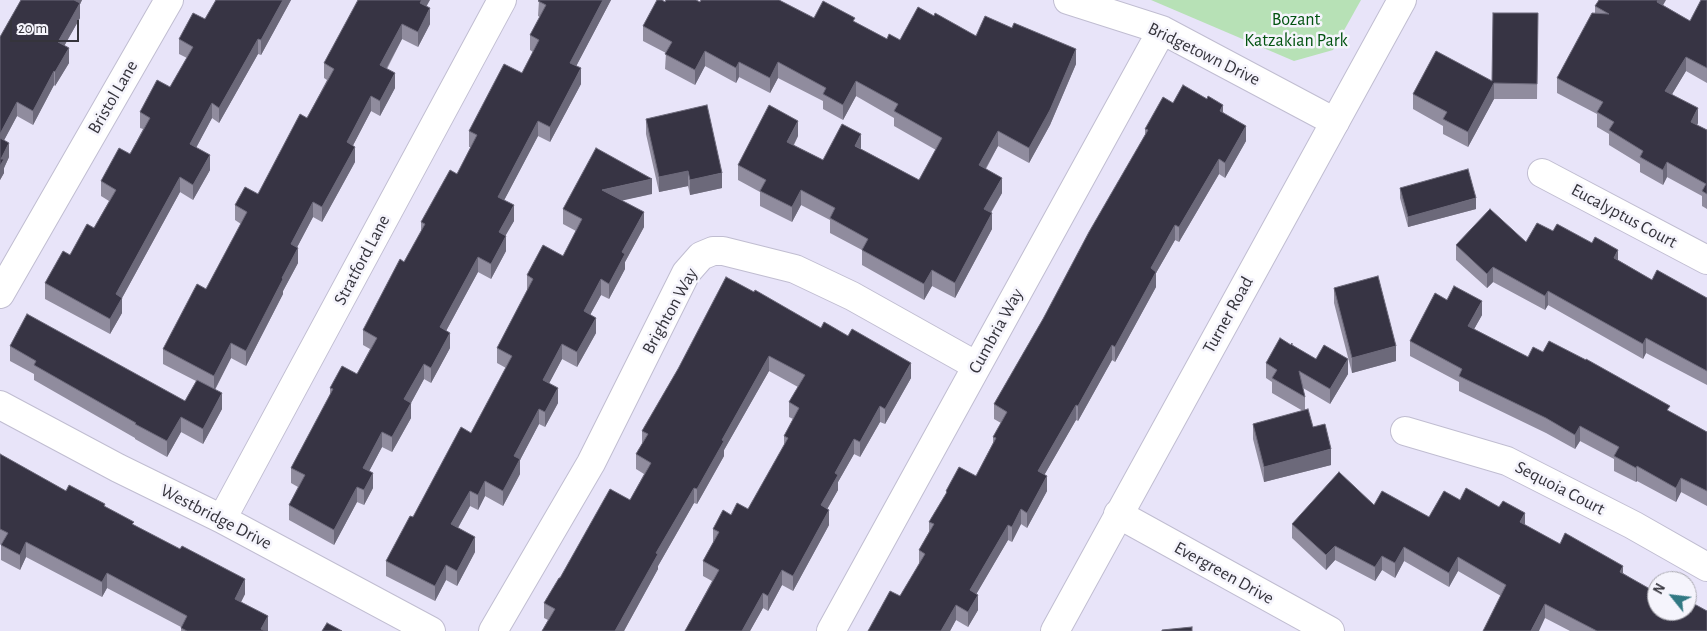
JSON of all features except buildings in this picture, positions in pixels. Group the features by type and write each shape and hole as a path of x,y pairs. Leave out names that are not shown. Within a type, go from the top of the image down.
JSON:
{"street":[{"name":"Bristol Lane","path":"0,294 169,0"},
{"name":"Stratford Lane","path":"222,519 502,0"},
{"name":"Bridgetown Drive","path":"1068,0 1162,30 1335,122"},
{"name":"Turner Road","path":"1054,631 1402,0"},
{"name":"Cumbria Way","path":"831,631 1162,30"},
{"name":"Eucalyptus Court","path":"1542,173 1707,260"},
{"name":"Brighton Way","path":"493,631 591,463 686,273 701,256 713,251 723,251 795,269 852,296 977,366"},
{"name":"Westbridge Drive","path":"0,405 118,468 222,519 431,631"},
{"name":"Sequoia Court","path":"1405,431 1507,461 1633,525 1707,567"},
{"name":"Evergreen Drive","path":"1118,514 1330,631"}],"green space":[{"name":"Bozant Katzakian Park","path":"1151,0 1361,0 1333,50 1294,61"}]}
